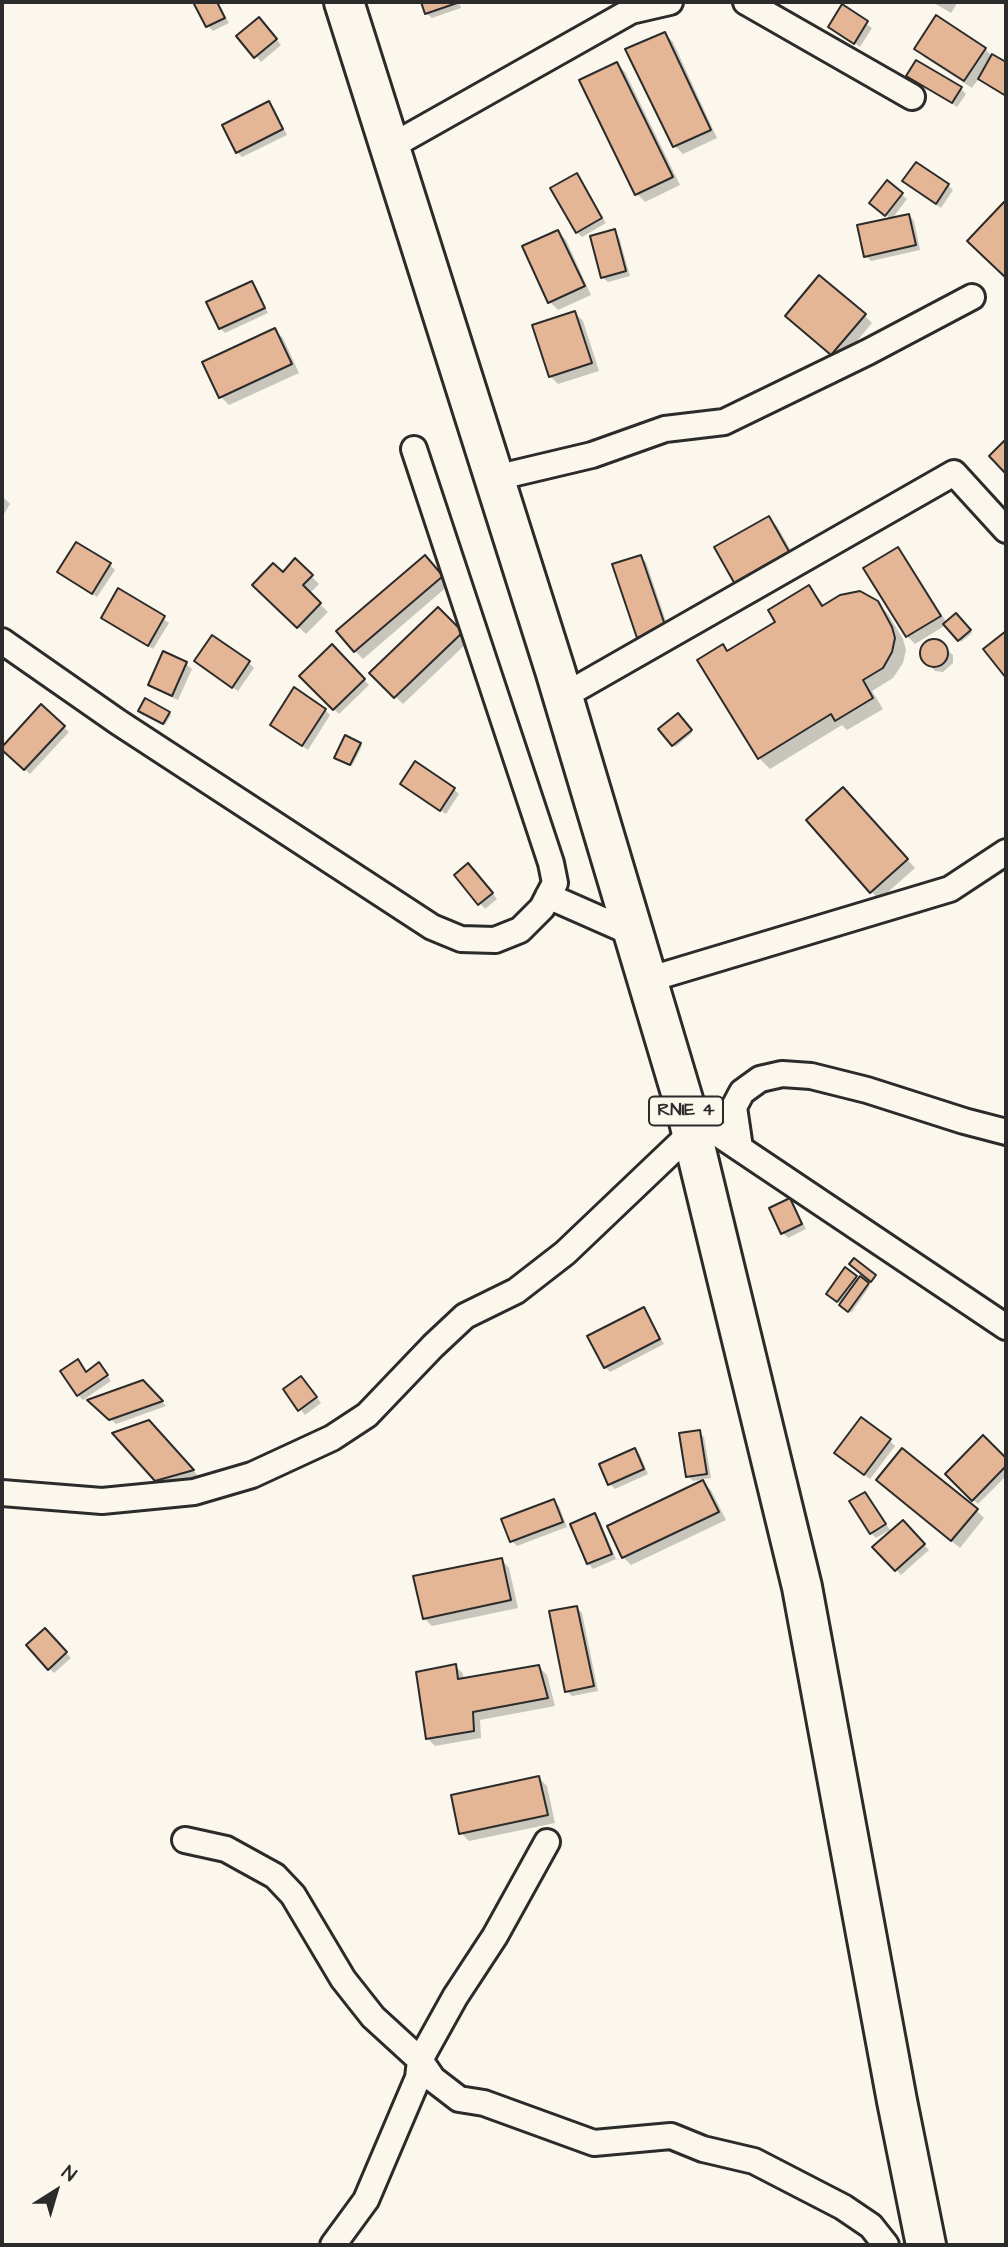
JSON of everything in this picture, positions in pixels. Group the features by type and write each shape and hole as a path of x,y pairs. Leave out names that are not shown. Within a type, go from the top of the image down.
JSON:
{"main road":[{"name":"RNIE 4","path":"344,2 495,478 623,895 689,1123 802,1587 926,2245"}],"street":[{"path":"390,147 631,11 668,2"},
{"path":"746,2 912,97"},
{"path":"495,478 592,454 665,429 724,422 868,352 972,297"},
{"path":"2,641 118,722 432,927 461,939 495,940 520,930 542,908 555,883 551,863 414,449"},
{"path":"562,697 954,473 1006,530"},
{"path":"647,980 950,889 1006,852"},
{"path":"548,896 632,933"},
{"path":"740,1148 734,1107 742,1092 760,1079 782,1074 811,1076 867,1090 1006,1132"},
{"path":"2,1493 102,1502 194,1492 252,1475 332,1438 367,1415 465,1316 516,1291 565,1252 689,1123 740,1148 1006,1327"},
{"path":"185,1840 226,1849 275,1876 293,1895 343,1979 373,2018 420,2060 433,2078 459,2099 484,2103 594,2143 671,2136 703,2149 754,2161 843,2207 871,2226 886,2245"},
{"path":"333,2245 366,2200 418,2078 420,2060 495,1936 547,1842"}],"building":[{"path":"193,2 217,2 225,18 206,27"},
{"path":"421,2 457,2 457,3 425,14"},
{"path":"842,4 868,21 854,44 828,27"},
{"path":"936,15 986,48 964,81 914,49"},
{"path":"259,17 277,39 254,58 236,36"},
{"path":"665,32 711,130 673,147 625,49"},
{"path":"992,54 1006,62 1006,96 978,79"},
{"path":"916,60 962,87 952,103 906,76"},
{"path":"617,62 673,177 635,195 579,80"},
{"path":"269,101 283,129 236,153 222,125"},
{"path":"916,162 949,184 936,204 902,181"},
{"path":"577,173 602,218 576,233 550,188"},
{"path":"887,180 903,193 885,216 869,203"},
{"path":"1004,202 1006,204 1006,278 967,241"},
{"path":"909,214 916,245 864,257 857,225"},
{"path":"615,229 626,271 601,278 590,236"},
{"path":"558,230 585,286 548,303 522,246"},
{"path":"819,275 866,314 831,355 785,316"},
{"path":"252,281 265,308 219,329 206,302"},
{"path":"575,311 592,363 549,377 532,325"},
{"path":"275,328 292,364 219,398 202,362"},
{"path":"1006,439 1006,474 989,456"},
{"path":"769,516 791,555 736,586 714,547"},
{"path":"76,542 111,563 92,594 57,572"},
{"path":"898,547 941,616 906,637 863,568"},
{"path":"425,555 443,576 354,652 336,631"},
{"path":"641,555 666,628 637,638 612,564"},
{"path":"295,558 313,575 303,585 321,603 297,628 252,585 273,563 283,572"},
{"path":"809,585 822,606 840,595 860,591 878,601 892,627 895,638 892,652 883,668 863,680 873,698 835,721 831,714 758,759 697,660 723,644 727,651 775,622 768,610"},
{"path":"118,588 165,616 148,646 101,618"},
{"path":"438,607 463,632 394,698 369,673"},
{"path":"956,613 971,630 958,641 943,624"},
{"path":"1006,631 1006,678 983,649"},
{"path":"212,635 250,661 232,688 194,661"},
{"path":"934,639 944,643 948,653 944,663 934,667 924,663 920,653 924,643"},
{"path":"332,644 365,679 333,710 299,676"},
{"path":"163,651 187,662 172,696 148,685"},
{"path":"294,687 326,709 302,746 270,725"},
{"path":"145,698 170,712 163,724 138,711"},
{"path":"41,704 65,726 24,770 2,747"},
{"path":"678,713 692,730 672,746 658,729"},
{"path":"345,735 361,743 350,765 334,758"},
{"path":"415,761 455,788 440,811 400,784"},
{"path":"843,787 908,859 870,893 806,820"},
{"path":"468,863 493,893 478,905 454,875"},
{"path":"790,1198 802,1224 781,1234 769,1208"},
{"path":"854,1258 876,1275 871,1282 849,1264"},
{"path":"845,1267 857,1276 837,1302 826,1294"},
{"path":"860,1276 869,1283 848,1312 839,1305"},
{"path":"644,1307 660,1339 604,1368 587,1336"},
{"path":"78,1359 86,1372 99,1362 108,1375 77,1396 60,1371"},
{"path":"301,1376 317,1397 298,1411 283,1389"},
{"path":"143,1380 163,1401 109,1420 87,1400"},
{"path":"861,1417 891,1439 864,1475 834,1453"},
{"path":"149,1420 194,1470 155,1481 112,1433"},
{"path":"700,1430 707,1474 686,1477 679,1433"},
{"path":"983,1435 1006,1458 1006,1466 972,1501 945,1474"},
{"path":"635,1448 644,1469 608,1485 599,1464"},
{"path":"902,1448 978,1509 951,1541 876,1480"},
{"path":"703,1480 719,1512 622,1558 607,1526"},
{"path":"865,1492 886,1524 870,1534 849,1501"},
{"path":"554,1499 563,1522 510,1542 501,1519"},
{"path":"595,1513 612,1554 587,1564 570,1524"},
{"path":"903,1520 925,1544 895,1571 872,1547"},
{"path":"502,1558 511,1600 423,1619 413,1576"},
{"path":"577,1606 594,1686 565,1692 549,1611"},
{"path":"45,1628 67,1652 48,1670 26,1645"},
{"path":"456,1664 458,1679 539,1665 548,1698 473,1712 474,1731 426,1739 416,1672"},
{"path":"539,1776 548,1815 459,1834 451,1795"}]}
